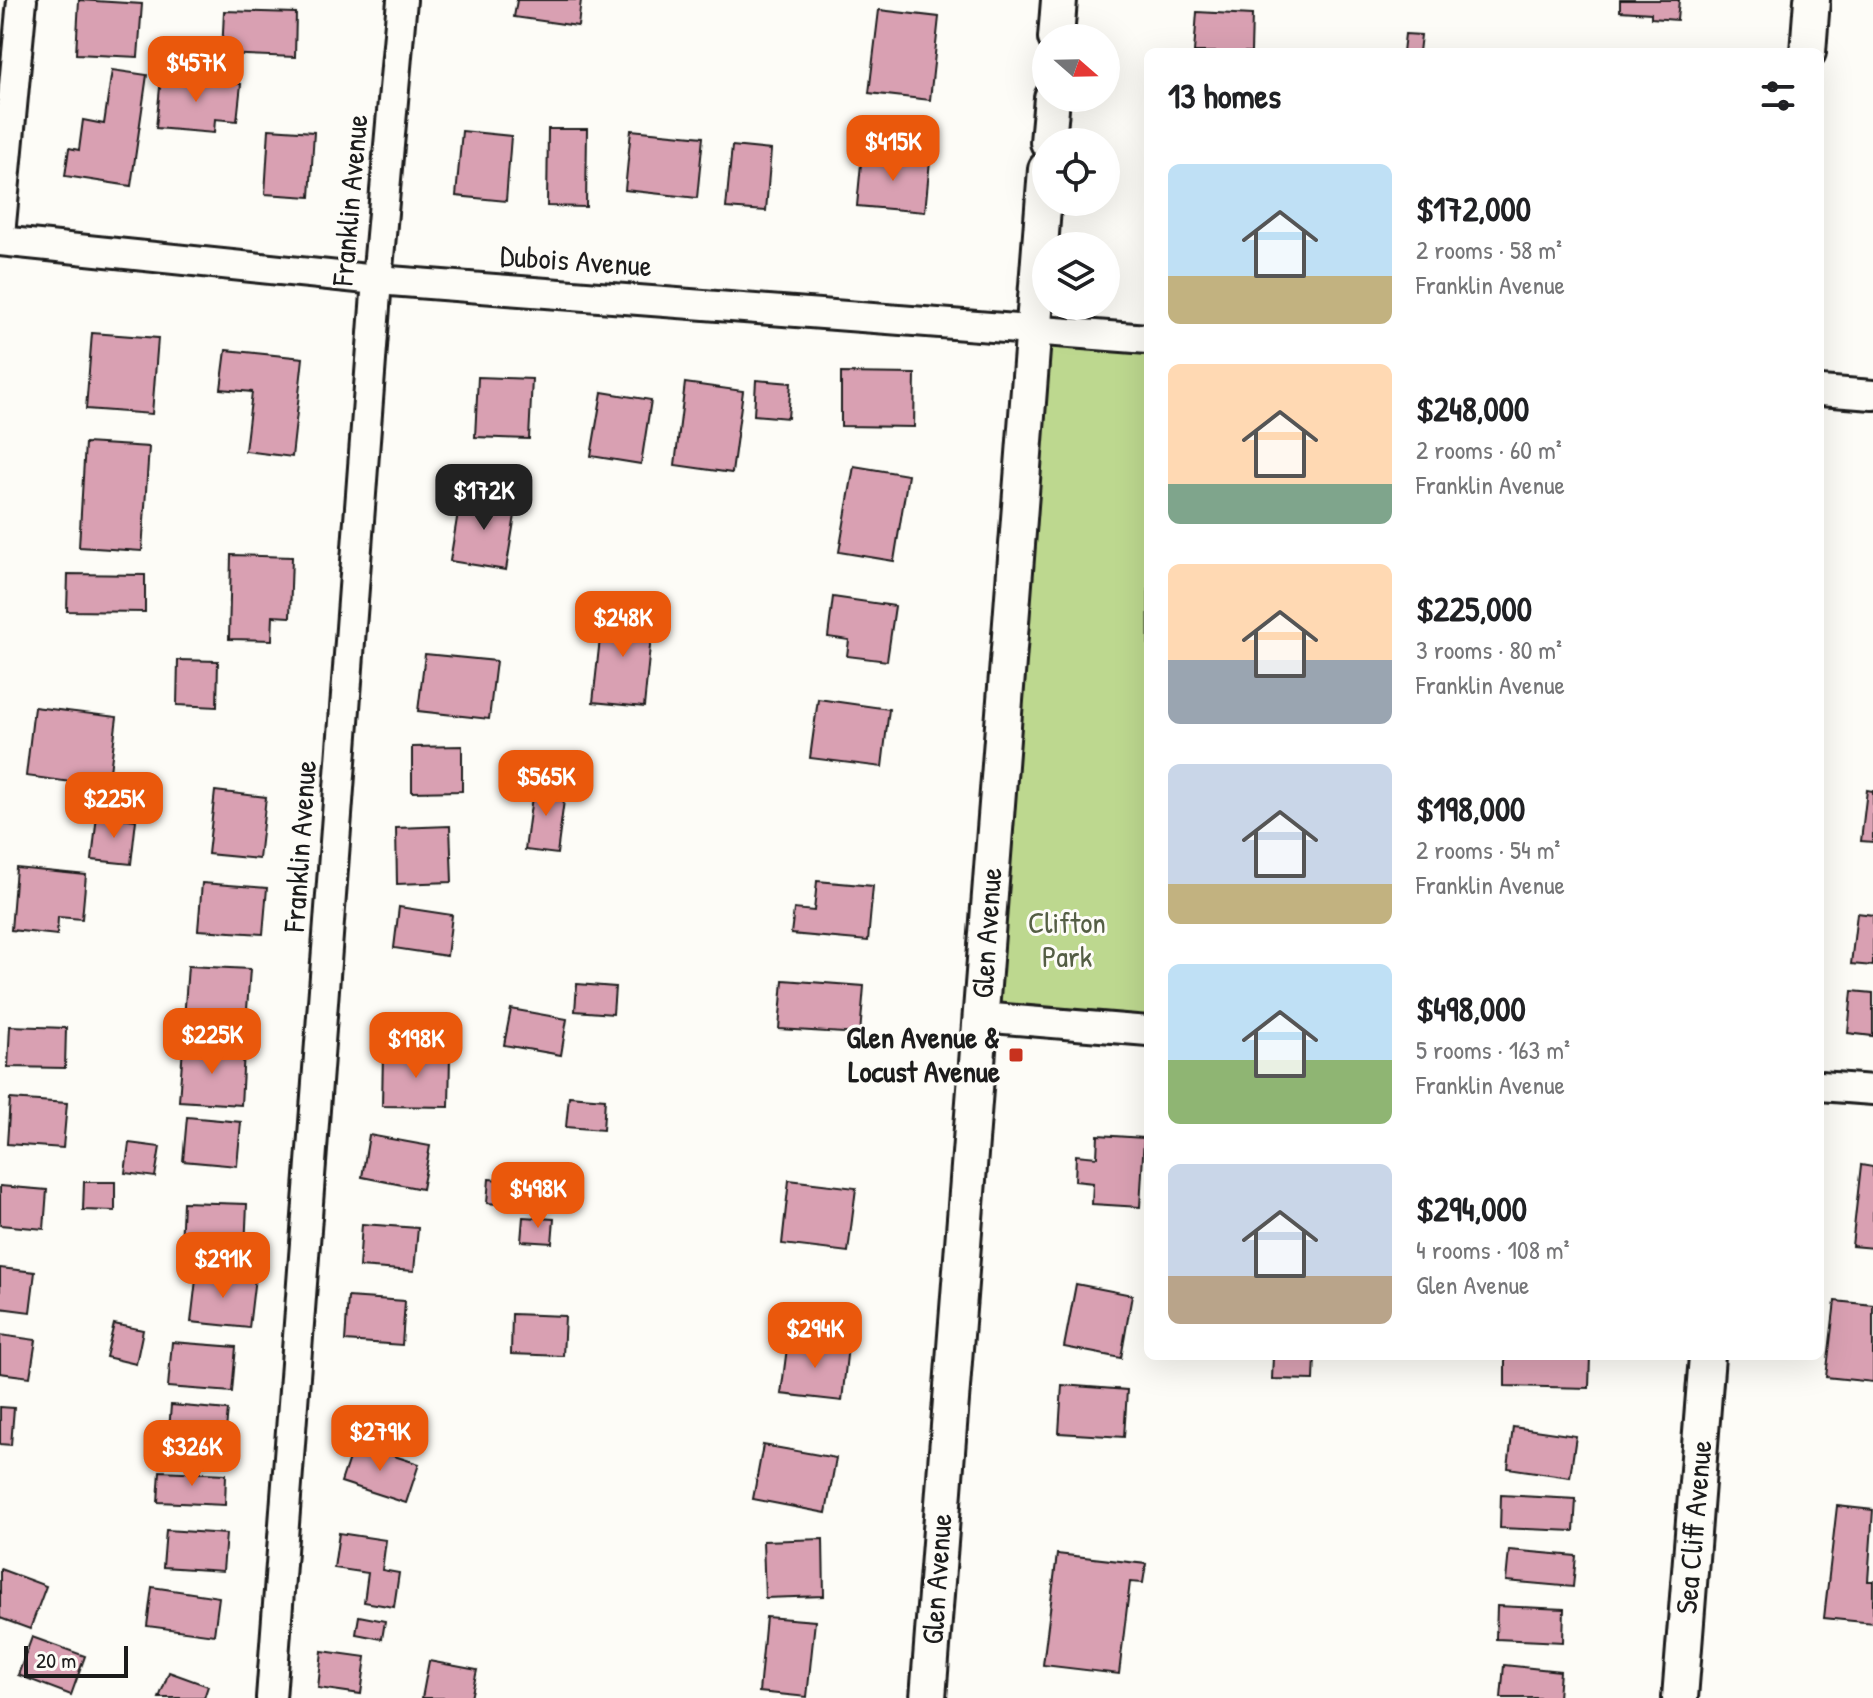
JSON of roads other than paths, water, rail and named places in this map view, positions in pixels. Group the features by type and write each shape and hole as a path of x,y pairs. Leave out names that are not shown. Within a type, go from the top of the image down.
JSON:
{"street":[{"path":"0,235 22,0"},
{"name":"Franklin Avenue","path":"271,1698 377,280 402,0"},
{"path":"1057,24 1059,0"},
{"path":"1808,48 1812,0"},
{"name":"Glen Avenue","path":"928,1698 1042,216"},
{"name":"Dubois Avenue","path":"0,241 377,280 1144,339"},
{"path":"1824,391 1873,395"},
{"path":"981,1017 1144,1031"},
{"path":"1824,1086 1873,1090"},
{"name":"Sea Cliff Avenue","path":"1680,1698 1707,1360"}],"place":[{"name":"Glen Avenue & Locust Avenue","path":"1016,1055"}],"park label":[{"name":"Clifton Park","path":"1067,940"}]}
